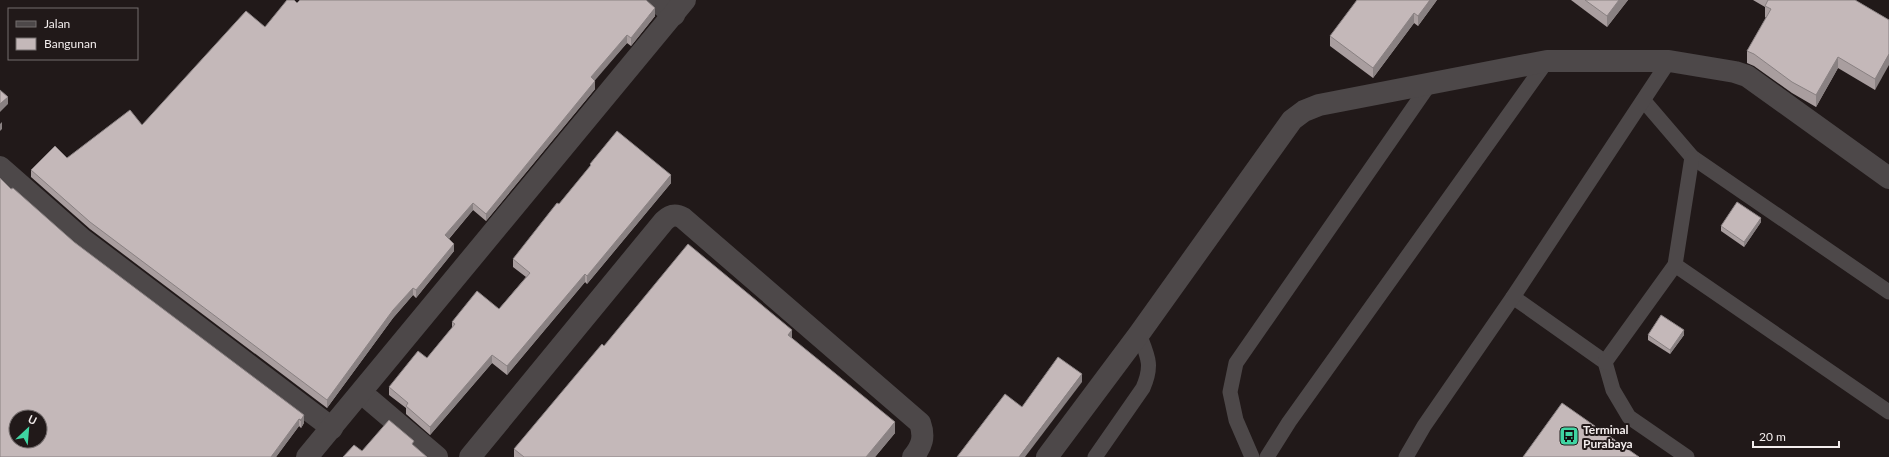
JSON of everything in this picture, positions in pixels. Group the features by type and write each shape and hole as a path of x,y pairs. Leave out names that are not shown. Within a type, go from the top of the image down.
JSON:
{"street":[{"path":"308,457 679,7 655,0"},
{"path":"1047,457 1139,334 1292,120 1304,111 1319,105 1431,82 1547,61 1669,61 1735,72 1747,76 1889,178"},
{"path":"0,167 82,239 332,428"},
{"path":"470,457 664,221 671,216 676,215 683,218 920,423 923,431 923,441 919,450 913,457"},
{"path":"370,400 437,457"}],"lane":[{"path":"1267,457 1289,422 1547,61"},
{"path":"1406,457 1424,426 1513,297 1644,101 1669,61"},
{"path":"1252,457 1236,420 1230,392 1236,363 1431,82"},
{"path":"1644,101 1692,157 1889,292"},
{"path":"1605,362 1675,265 1692,157"},
{"path":"1675,265 1889,412"},
{"path":"1513,297 1605,362 1613,390 1629,417 1687,457"},
{"path":"1095,457 1142,388 1148,376 1150,361 1139,334"}],"building":[{"path":"287,0 294,0 297,3 300,0 646,0 655,8 631,38 627,35 591,77 595,81 486,214 473,203 445,235 454,244 416,290 413,288 393,310 327,400 90,222 31,170 55,146 67,158 130,110 142,125 246,11 265,27"},
{"path":"1357,0 1430,0 1418,16 1414,13 1373,68 1330,36"},
{"path":"1585,0 1619,0 1607,16"},
{"path":"1768,0 1855,0 1889,20 1889,54 1875,79 1838,57 1816,95 1792,82 1754,54 1747,51 1771,9 1765,6"},
{"path":"0,90 8,97 0,104"},
{"path":"617,131 671,175 587,276 585,274 507,366 492,355 430,427 406,406 408,403 389,387 418,351 427,358 455,324 452,322 477,291 499,309 530,273 513,259 557,203 559,204 591,165 590,164"},
{"path":"0,178 74,242 304,415 301,420 299,419 271,457 0,457"},
{"path":"1737,202 1761,218 1744,242 1721,226"},
{"path":"688,244 792,330 788,335 895,422 866,457 524,457 514,449 602,344 604,346"},
{"path":"1661,315 1684,330 1670,350 1648,335"},
{"path":"1058,357 1082,374 1019,457 957,457 1005,394 1022,407"},
{"path":"1562,403 1639,457 1523,457"},
{"path":"389,420 414,441 412,444 427,457 343,457 354,445 362,451"}],"place":[{"name":"Terminal Purabaya","path":"1569,436"}]}
